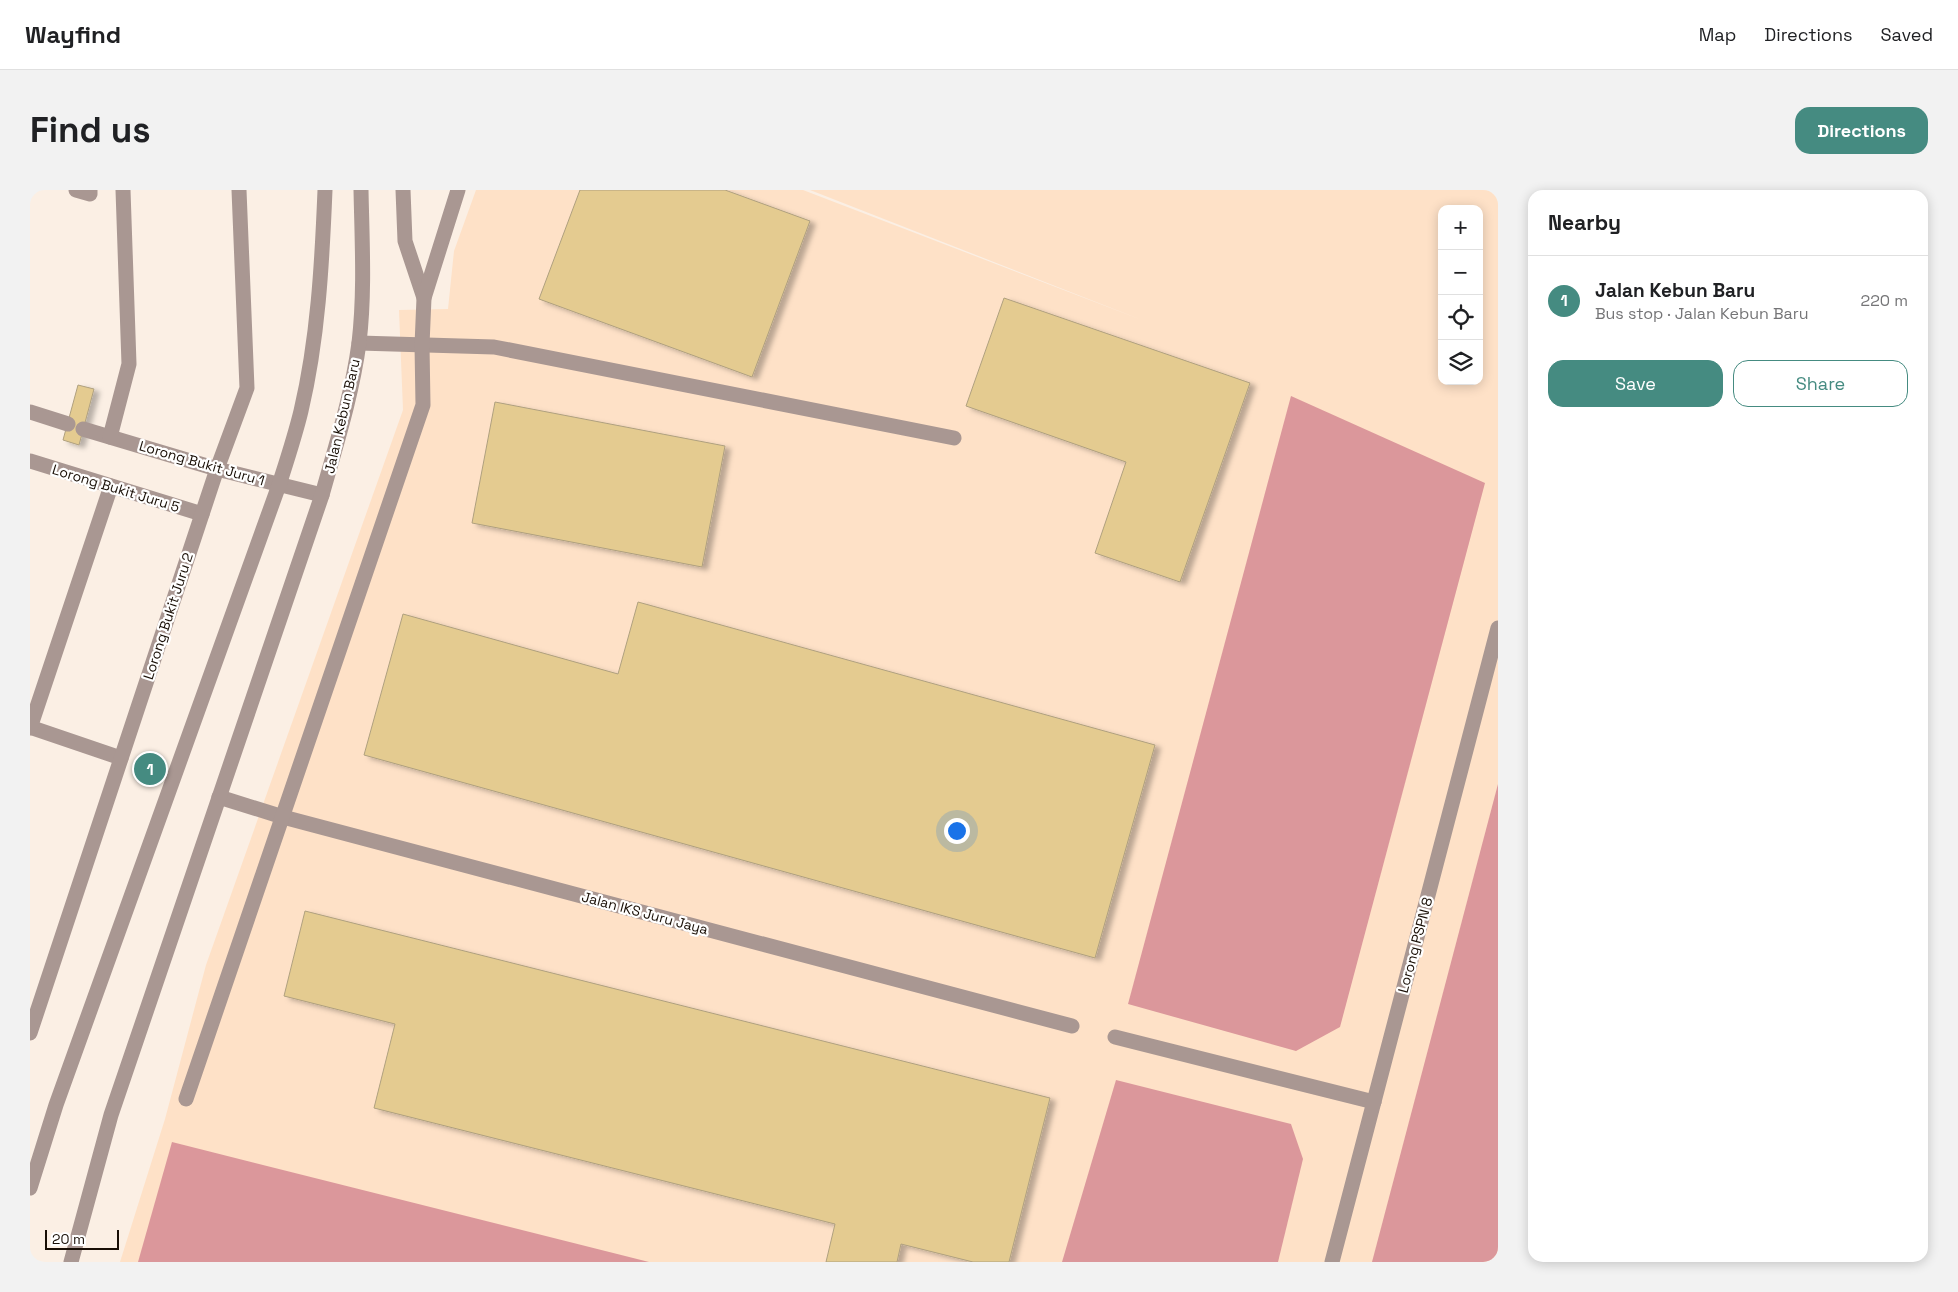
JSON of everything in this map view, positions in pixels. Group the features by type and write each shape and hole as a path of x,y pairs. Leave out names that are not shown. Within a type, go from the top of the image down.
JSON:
{"street":[{"path":"110,437 129,364 123,190"},
{"name":"Lorong Bukit Juru 2","path":"30,1033 217,469 247,388 239,190"},
{"path":"30,1188 56,1106 279,485 301,411 314,338 322,265 325,190"},
{"name":"Jalan Kebun Baru","path":"71,1262 111,1115 322,495 344,416 359,344 364,283 361,190"},
{"path":"403,190 406,241 424,298"},
{"path":"186,1099 423,405 422,345 424,298 458,190"},
{"path":"359,344 494,347 954,438"},
{"path":"30,412 68,424"},
{"name":"Lorong Bukit Juru 1","path":"83,429 217,469 322,495"},
{"name":"Lorong Bukit Juru 5","path":"30,461 202,514"},
{"path":"112,486 30,728 121,758"},
{"name":"Lorong PSPN 8","path":"1332,1262 1498,628"},
{"name":"Jalan IKS Juru Jaya","path":"219,797 283,817 1072,1026"},
{"path":"1115,1037 1374,1102"}],"shaded area":[{"path":"476,190 803,190 1142,320 810,190 1498,190 1498,1262 120,1262 165,1119 206,965 403,410 399,310 448,309 454,251"},
{"path":"1291,396 1485,483 1340,1027 1296,1051 1128,1004"},
{"path":"1498,784 1498,1262 1372,1262"},
{"path":"1116,1080 1291,1124 1303,1159 1278,1262 1062,1262"},
{"path":"172,1142 649,1262 138,1262"}],"building":[{"path":"580,190 725,190 810,221 752,377 539,299"},
{"path":"1004,298 1250,383 1180,582 1095,553 1126,462 966,406"},
{"path":"78,385 94,389 79,445 63,440"},
{"path":"495,402 725,446 702,567 472,523"},
{"path":"638,602 1155,745 1095,958 364,755 403,614 618,674"},
{"path":"305,911 1050,1098 1009,1262 973,1262 901,1244 897,1262 826,1262 835,1224 374,1108 395,1024 284,996"}],"place":[{"name":"Jalan Kebun Baru","path":"150,769"}]}
